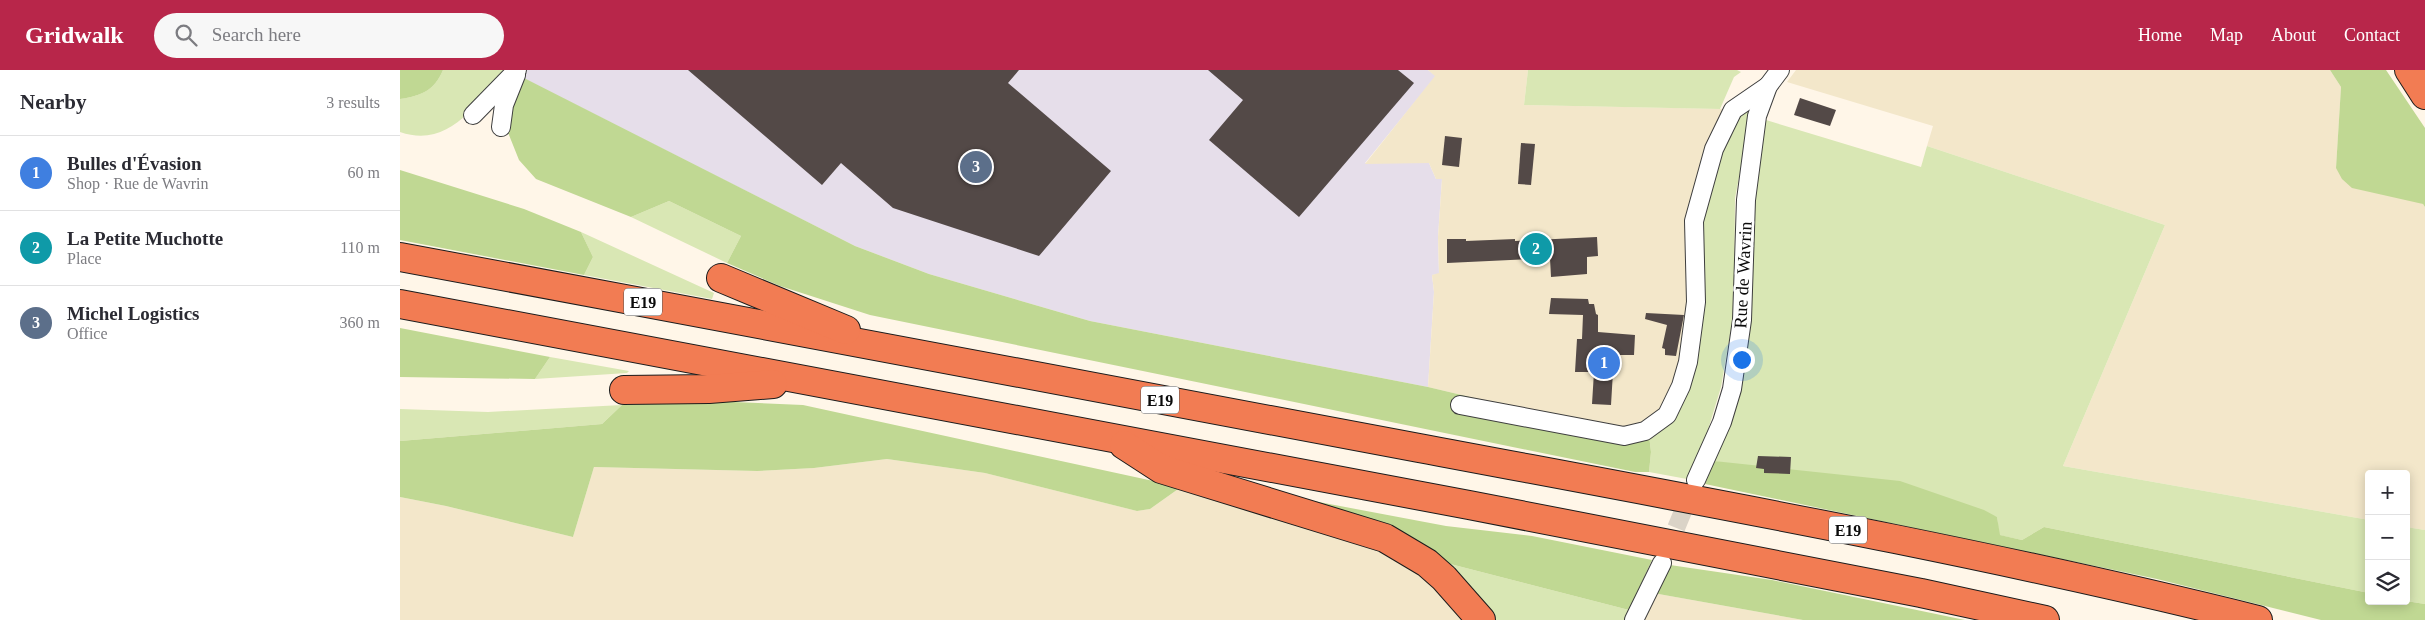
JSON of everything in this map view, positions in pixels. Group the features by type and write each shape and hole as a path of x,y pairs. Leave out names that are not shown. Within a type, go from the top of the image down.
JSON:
{"highway":[{"path":"2408,70 2425,95"},
{"name":"E19","path":"400,257 1698,500 1931,546 2172,599 2258,620"},
{"path":"721,278 822,318 886,348"},
{"path":"400,304 1676,544 2045,620"},
{"path":"624,390 709,389 812,381"},
{"path":"1112,438 1161,469 1385,538 1427,563 1444,578 1480,620"}],"street":[{"path":"473,115 518,70"},
{"path":"501,127 504,105 518,70"},
{"name":"Rue de Wavrin","path":"1696,480 1722,422 1732,389 1742,320 1746,200 1757,116 1768,86 1780,70"},
{"path":"1460,405 1624,436 1646,431 1667,415 1681,386 1688,362 1696,302 1694,221 1714,149 1733,110 1768,86"},
{"path":"1634,620 1662,563"}],"shaded area":[{"path":"507,70 1428,70 1436,76 1365,163 1429,163 1436,179 1442,179 1438,237 1439,274 1432,275 1434,292 1428,387 1090,321 929,274 855,246"},
{"path":"1428,70 1528,70 1524,105 1725,109 1706,147 1681,360 1674,384 1659,414 1638,429 1567,420 1428,387 1434,292 1432,275 1439,273 1438,237 1442,179 1436,179 1429,163 1365,164 1435,76"},
{"path":"1796,70 2330,70 2341,87 2336,168 2423,204 2425,207 2425,530 2410,528 2410,470 2365,470 2365,519 2063,466 2165,225 1927,146 1933,126 1787,82"},
{"path":"887,459 985,473 1137,511 1150,509 1181,487 1378,548 1420,573 1465,620 400,620 400,497 446,506 573,537 594,467 757,471 814,468"},
{"path":"1653,593 1803,620 1641,620"}],"green space":[{"path":"400,70 443,70 436,83 426,91 400,99"},
{"path":"443,70 505,70 473,109 448,129 434,134 418,136 400,132 400,99 426,91 436,83"},
{"path":"1528,70 1737,70 1741,72 1734,77 1720,109 1524,105"},
{"path":"2330,70 2386,70 2425,128 2425,207 2423,204 2352,188 2342,179 2336,168 2341,87"},
{"path":"524,78 855,246 929,274 1090,321 1428,387 1567,420 1649,435 1651,452 1649,472 1635,472 870,315 780,286 727,263 741,236 669,201 631,217 536,179 519,160 507,130 509,109"},
{"path":"1749,104 1752,111 1735,198 1734,312 1721,387 1704,443 1687,479 1649,472 1651,452 1649,435 1671,419 1698,237 1729,128"},
{"path":"1766,120 1921,167 1927,146 2165,225 2063,466 2365,519 2365,592 2044,527 2022,540 1999,535 1997,517 1714,461 1739,392 1752,317 1752,203"},
{"path":"400,170 524,209 581,232 593,257 584,275 400,240"},
{"path":"669,201 741,236 727,263 631,217"},
{"path":"581,232 714,293 712,299 584,275 593,257"},
{"path":"400,328 550,357 535,379 400,377"},
{"path":"550,357 629,371 627,373 535,379"},
{"path":"710,401 803,405 1181,487 1150,509 1137,511 985,473 887,459 814,468 757,471 594,467 573,537 446,506 400,497 400,441 602,424 622,405"},
{"path":"622,405 602,424 400,441 400,409 488,412"},
{"path":"1714,461 1900,481 1984,510 1997,517 2000,535 2022,540 2044,527 2365,592 2365,605 2410,605 2410,602 2425,604 2425,620 2321,620 2157,579 1705,484"},
{"path":"1255,490 1446,526 1532,536 1652,560 1629,610 1427,558"},
{"path":"2410,528 2425,530 2425,604 2410,602"},
{"path":"1427,558 1629,610 1624,620 1488,620"},
{"path":"1670,565 1772,580 1965,620 1803,620 1653,593"}],"building":[{"path":"688,70 1019,70 1008,83 1111,171 1039,256 893,208 841,163 822,185"},
{"path":"1208,70 1398,70 1414,83 1299,217 1209,140 1243,100"},
{"path":"1800,98 1836,110 1830,126 1794,115"},
{"path":"1445,136 1462,138 1459,167 1442,165"},
{"path":"1521,143 1535,144 1531,185 1518,184"},
{"path":"1597,237 1598,256 1587,257 1587,274 1551,277 1550,258 1447,263 1447,239 1466,239 1466,241 1515,239 1515,241"},
{"path":"1551,298 1588,299 1589,304 1594,304 1596,314 1598,315 1598,332 1635,335 1634,355 1614,355 1611,405 1592,404 1594,372 1575,372 1577,339 1582,339 1583,315 1549,314"},
{"path":"1646,313 1684,315 1676,356 1665,355 1665,349 1662,348 1667,325 1645,319"},
{"path":"1758,456 1791,457 1790,474 1764,473 1764,469 1756,468"}],"tunnel":[{"path":"1666,553 1692,489"}],"place":[{"name":"Michel Logistics","path":"976,167"},
{"name":"La Petite Muchotte","path":"1536,249"},
{"name":"Bulles d'Évasion","path":"1604,363"}]}
